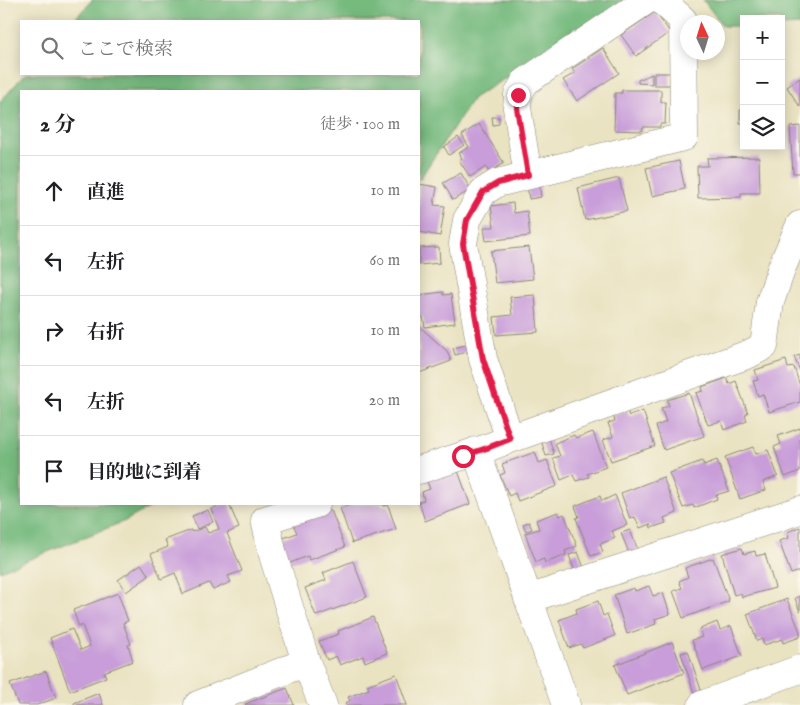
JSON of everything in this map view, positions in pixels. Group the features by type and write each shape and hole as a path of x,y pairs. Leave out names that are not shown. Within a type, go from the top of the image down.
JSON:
{"street":[{"path":"528,175 517,108 518,95 525,82 647,0"},
{"path":"510,439 483,359 463,244 467,220 483,192 498,183 684,138 683,20 661,0"},
{"path":"420,470 476,452 749,354 764,346 770,302 782,267 800,225"},
{"path":"476,452 566,705"},
{"path":"313,505 265,520 273,555 306,662 323,705"},
{"path":"528,599 800,510"},
{"path":"198,705 306,662"},
{"path":"702,705 800,669"}],"green space":[{"path":"92,0 632,0 473,98 420,178 420,90 20,90 20,505 154,505 125,521 0,571 0,102 24,75 420,75 420,20 74,20"},
{"path":"703,0 800,0 800,25 785,26 785,15 740,15 740,26 725,26 725,15 715,15"}],"building":[{"path":"655,12 670,32 636,56 621,35"},
{"path":"603,48 619,73 577,101 563,80 575,73 572,69"},
{"path":"654,73 670,73 670,85 654,85"},
{"path":"652,74 652,84 638,83 638,80"},
{"path":"800,78 800,107 787,87"},
{"path":"622,90 661,90 661,102 666,102 665,124 660,124 660,127 643,127 642,131 614,130 615,93 622,93"},
{"path":"492,117 499,117 499,124 493,125"},
{"path":"479,124 504,163 489,172 486,167 470,177 459,160 462,158 459,153 469,147 462,135"},
{"path":"800,126 800,173 793,173 790,127"},
{"path":"458,137 464,145 449,155 444,147"},
{"path":"759,157 760,193 741,193 741,197 698,198 697,166 708,166 707,158"},
{"path":"679,161 685,189 652,196 646,168"},
{"path":"461,173 471,190 453,200 443,183"},
{"path":"619,178 627,211 585,220 578,188"},
{"path":"539,182 541,197 529,199 527,183"},
{"path":"420,184 437,187 434,205 445,206 440,236 420,232"},
{"path":"513,203 514,213 527,211 530,236 486,241 484,227 494,227 491,206"},
{"path":"439,247 440,263 420,265 420,248"},
{"path":"529,247 533,279 495,283 491,251"},
{"path":"443,292 443,295 451,294 455,323 425,327 423,317 420,317 420,295"},
{"path":"535,295 538,332 496,335 494,317 512,315 510,297"},
{"path":"420,327 447,351 451,361 420,373"},
{"path":"470,344 471,351 455,355 453,348"},
{"path":"800,355 800,371 794,357"},
{"path":"786,360 788,368 794,367 800,386 800,402 769,412 763,394 758,396 753,381 758,380 755,370"},
{"path":"727,378 729,384 736,381 748,413 745,415 747,421 724,430 721,421 708,425 696,393 703,391 702,387"},
{"path":"689,393 704,436 664,450 656,426 666,422 661,408 669,406 667,400"},
{"path":"627,410 629,416 643,411 655,446 611,461 603,440 613,437 608,423 615,421 613,415"},
{"path":"800,428 800,471 785,477 774,447 781,444 778,436"},
{"path":"593,432 606,467 587,474 589,477 576,481 573,475 561,480 553,458 560,456 555,443 574,435 576,438"},
{"path":"549,438 554,454 546,456 541,440"},
{"path":"753,447 756,454 768,450 778,476 763,482 766,490 740,499 725,457"},
{"path":"535,452 539,463 547,460 557,486 518,501 515,493 509,496 500,475 505,473 502,464"},
{"path":"717,460 729,491 716,495 717,499 694,508 693,505 683,508 669,473 702,461 704,465"},
{"path":"457,468 470,504 425,521 420,502 424,500 422,492 430,489 426,479"},
{"path":"663,477 677,513 664,518 666,523 651,528 650,524 640,528 635,517 630,519 621,493"},
{"path":"615,495 627,525 612,531 615,538 600,544 603,552 591,556 576,518 579,517 575,506 600,496 602,501"},
{"path":"221,505 229,505 239,528 227,533 242,571 228,576 231,582 213,590 209,583 183,594 175,573 161,579 151,554 168,547 165,540 191,530 192,532 205,527 208,533 219,529 211,509"},
{"path":"350,505 388,505 396,529 352,543 340,508"},
{"path":"208,510 213,522 197,529 192,516"},
{"path":"331,510 345,547 309,560 308,556 290,563 281,539 297,533 293,524"},
{"path":"558,512 560,516 564,514 577,546 565,551 566,555 545,563 544,559 536,562 525,533 539,529 536,520"},
{"path":"529,522 532,529 526,531 523,524"},
{"path":"800,527 800,571 791,574 779,541 789,538 787,532"},
{"path":"630,530 638,550 629,553 621,533"},
{"path":"742,548 744,554 755,551 756,556 765,554 775,588 742,597 741,593 734,595 722,554"},
{"path":"578,552 584,568 575,572 569,555"},
{"path":"713,558 729,601 683,618 673,591 682,588 679,581 688,577 685,568"},
{"path":"353,561 367,597 316,616 305,588 326,580 323,573"},
{"path":"141,564 149,576 126,592 118,580"},
{"path":"649,586 653,596 663,593 670,614 655,619 656,624 627,634 614,595 634,588 635,591"},
{"path":"118,593 128,621 123,623 131,644 128,645 133,661 104,672 106,677 70,691 50,638 72,629 81,650 90,646 82,625 79,627 73,610"},
{"path":"800,596 800,612 795,598"},
{"path":"787,599 800,632 800,637 783,643 782,639 764,645 762,639 757,641 747,614"},
{"path":"598,601 603,616 607,614 615,636 583,648 581,644 569,648 559,620 577,613 576,609"},
{"path":"373,617 387,653 365,662 363,656 340,665 336,656 327,660 319,641 339,634 338,631"},
{"path":"717,622 720,630 731,626 742,656 703,670 692,640 702,637 700,629"},
{"path":"672,642 684,673 627,695 615,665"},
{"path":"688,651 701,690 694,693 681,653"},
{"path":"46,671 56,698 37,705 18,705 10,684"},
{"path":"396,674 407,705 346,705 345,703 350,701 348,697 369,689 367,685"},
{"path":"287,688 294,705 245,704"},
{"path":"99,693 103,705 74,705 74,703"}],"route":[{"path":"463,456 510,439 483,359 463,244 467,220 483,192 498,183 528,175 517,108 518,95"}]}
